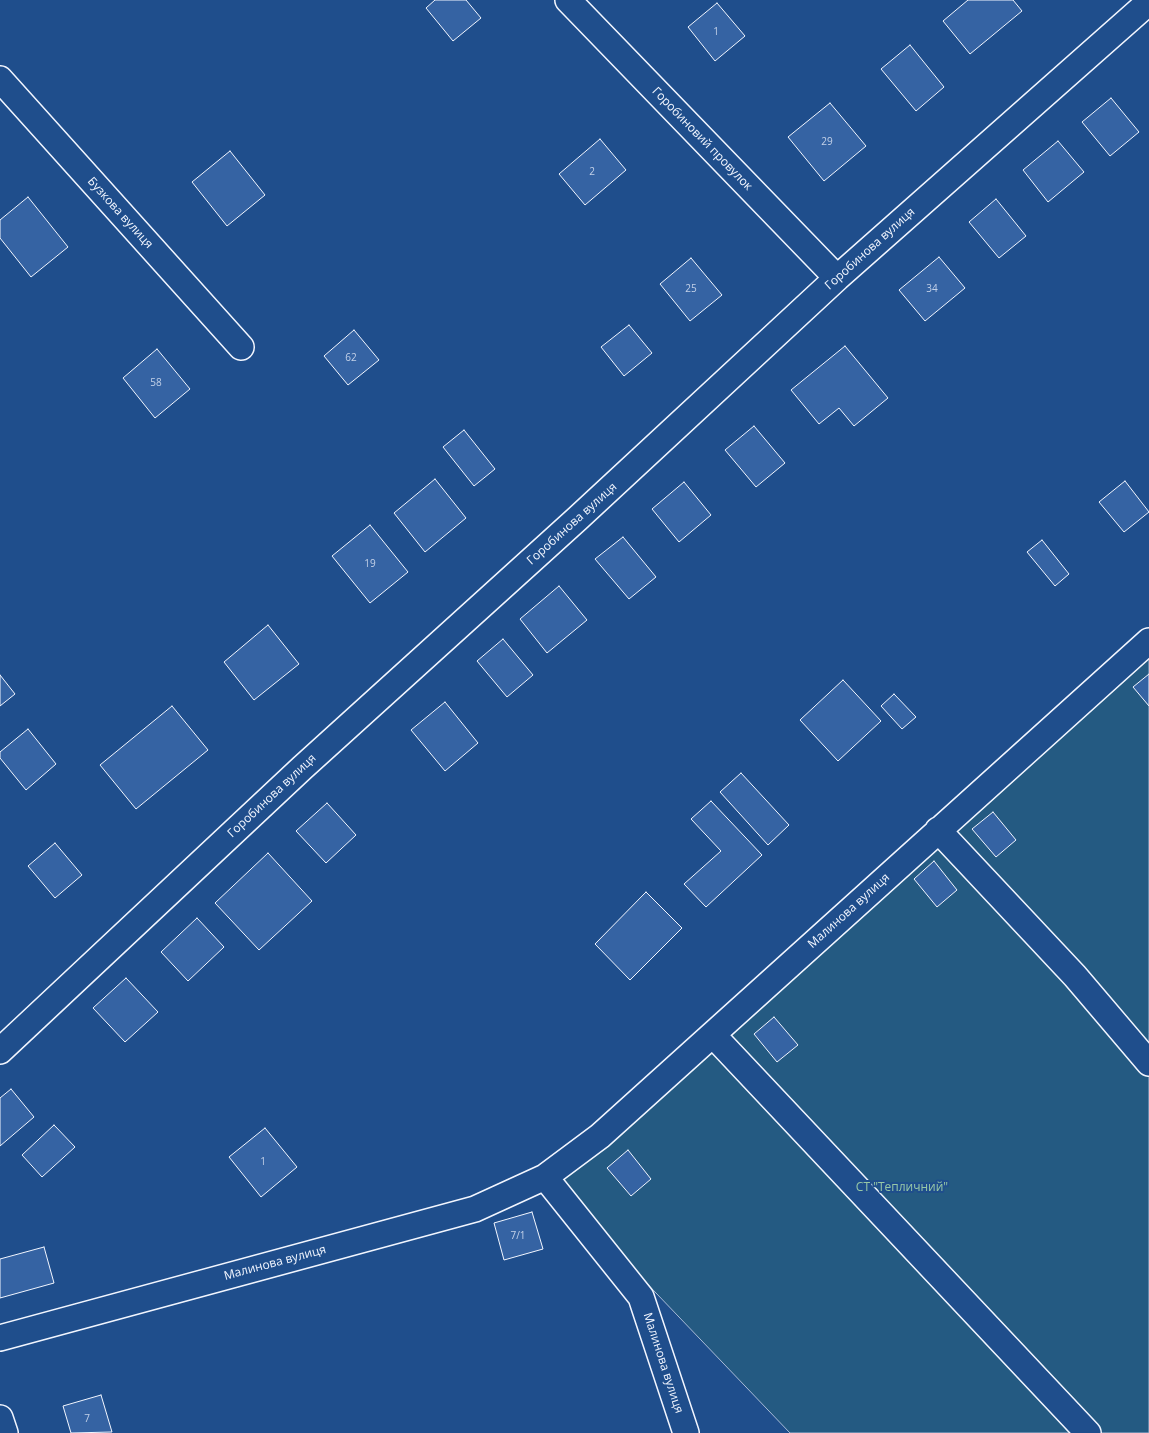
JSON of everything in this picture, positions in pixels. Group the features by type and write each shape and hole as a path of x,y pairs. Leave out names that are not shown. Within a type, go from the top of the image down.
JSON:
{"street":[{"name":"Горобиновий провулок","path":"568,0 837,278"},
{"name":"Горобинова вулиця","path":"0,1051 302,768 577,519 837,278 1149,2"},
{"name":"Бузкова вулиця","path":"0,79 240,346"},
{"name":"Малинова вулиця","path":"0,1338 475,1209 545,1177 600,1136 714,1035 938,830 1149,641"},
{"path":"938,830 1076,976 1149,1063"},
{"path":"714,1035 1088,1433"},
{"name":"Малинова вулиця","path":"545,1177 641,1297 686,1433"},
{"path":"0,1418 5,1433"}],"green space":[{"name":"СТ \"Тепличний\"","path":"1149,635 1149,1433 790,1433 545,1177"}],"building":[{"path":"435,0 466,0 481,18 453,41 426,8"},
{"path":"968,0 1013,0 1022,11 970,54 943,21"},
{"path":"717,3 745,36 715,61 688,27"},
{"path":"910,45 944,87 916,111 881,69"},
{"path":"1111,98 1139,132 1110,156 1082,122"},
{"path":"830,103 866,146 824,181 788,137"},
{"path":"600,139 626,170 585,205 559,174"},
{"path":"1058,141 1084,172 1048,202 1023,170"},
{"path":"230,151 265,195 227,226 192,182"},
{"path":"28,197 68,247 31,277 0,238 0,220"},
{"path":"996,199 1026,236 999,258 969,222"},
{"path":"939,257 965,288 925,321 899,290"},
{"path":"691,258 722,295 690,321 660,284"},
{"path":"629,325 652,353 624,376 601,347"},
{"path":"354,330 379,360 348,385 324,356"},
{"path":"845,346 888,398 854,426 839,408 819,424 791,390"},
{"path":"157,349 190,389 155,418 123,378"},
{"path":"754,426 785,463 756,487 725,450"},
{"path":"464,430 495,469 474,486 443,447"},
{"path":"435,479 466,518 425,552 394,513"},
{"path":"1125,481 1149,512 1124,532 1099,502"},
{"path":"684,482 711,515 679,542 652,509"},
{"path":"370,525 408,572 370,603 332,556"},
{"path":"623,537 656,577 629,599 595,559"},
{"path":"1042,540 1069,574 1055,586 1027,552"},
{"path":"559,586 587,620 547,653 520,619"},
{"path":"268,625 299,664 254,700 224,662"},
{"path":"503,639 533,675 507,697 477,661"},
{"path":"1149,674 1149,706 1133,687"},
{"path":"0,675 15,694 0,706"},
{"path":"843,680 881,721 838,761 800,720"},
{"path":"894,694 916,717 902,729 881,706"},
{"path":"445,702 478,743 445,771 411,730"},
{"path":"172,706 208,750 136,809 100,765"},
{"path":"28,729 56,764 26,790 0,758 0,752"},
{"path":"741,773 789,825 768,845 720,792"},
{"path":"711,801 762,855 706,907 684,884 721,851 691,819"},
{"path":"327,803 356,835 326,863 296,831"},
{"path":"993,812 1016,840 996,857 972,829"},
{"path":"55,843 82,875 55,898 28,866"},
{"path":"268,853 312,901 259,950 215,903"},
{"path":"934,861 957,890 937,907 914,879"},
{"path":"646,892 682,928 630,980 595,944"},
{"path":"197,918 224,947 188,981 161,952"},
{"path":"126,978 158,1012 125,1042 93,1008"},
{"path":"774,1017 798,1045 777,1062 754,1034"},
{"path":"11,1089 34,1117 0,1146 0,1098"},
{"path":"54,1125 75,1147 42,1177 22,1155"},
{"path":"265,1128 297,1167 261,1197 229,1157"},
{"path":"628,1150 651,1179 631,1196 607,1168"},
{"path":"532,1212 543,1249 504,1260 494,1223"},
{"path":"44,1247 54,1283 0,1298 0,1259"},
{"path":"101,1395 112,1432 71,1433 63,1406"}]}
